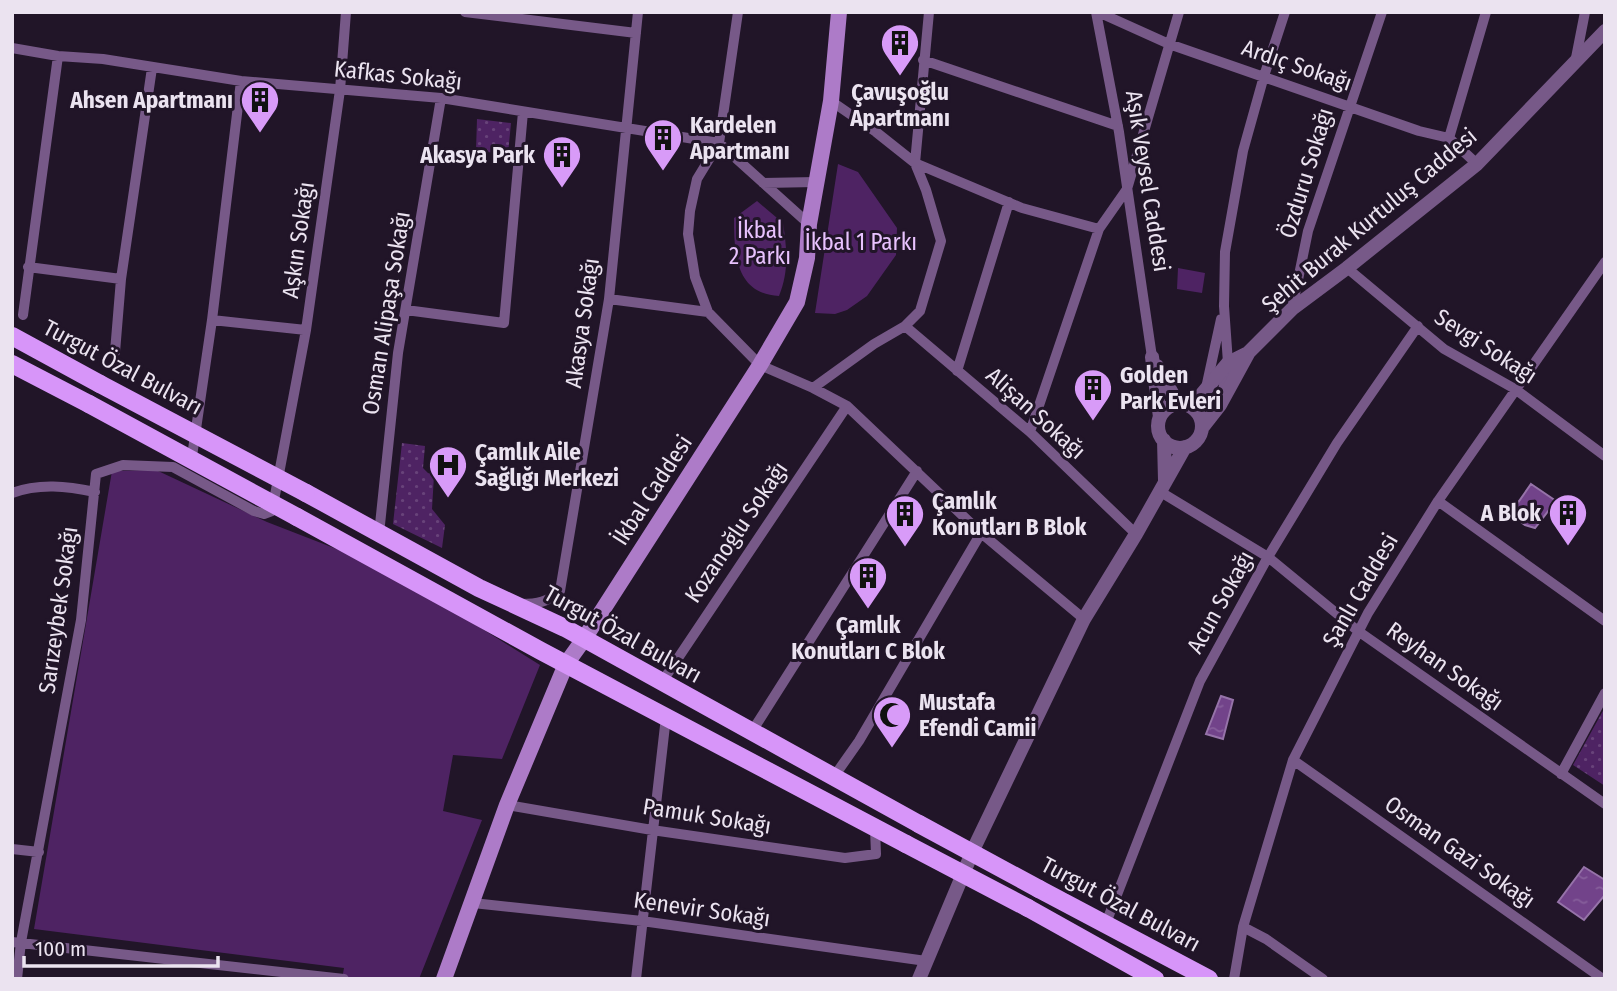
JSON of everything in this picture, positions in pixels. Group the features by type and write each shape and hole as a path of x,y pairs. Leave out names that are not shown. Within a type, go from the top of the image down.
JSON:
{"main road":[{"name":"İkbal Caddesi","path":"444,979 507,805 566,664 760,365 797,302 807,258 809,224 831,101 839,12"},
{"name":"Turgut Özal Bulvarı","path":"12,336 479,588 517,604 584,639 833,778 1209,979"},
{"name":"Turgut Özal Bulvarı","path":"12,364 566,664 1028,908 1155,979"}],"street":[{"name":"Aşkın Sokağı","path":"189,475 264,514 272,511 306,330 340,90 346,12"},
{"path":"465,12 636,33"},
{"name":"Akasya Sokağı","path":"517,604 540,603 560,592 609,299 638,12"},
{"path":"738,12 719,143 697,179 688,234 695,277 708,312 760,365 847,406 981,534 1084,619"},
{"path":"813,388 874,344 905,326 920,311 941,241 915,163 929,12"},
{"name":"Ardıç Sokağı","path":"1097,12 1169,44 1419,131 1448,138 1477,163"},
{"name":"Aşık Veysel Caddesi","path":"1097,12 1118,126 1160,417"},
{"path":"1030,432 1099,229 1126,189 1180,12"},
{"path":"1220,405 1228,363 1224,306 1225,252 1243,151 1285,12"},
{"name":"Özduru Sokağı","path":"1292,309 1308,231 1382,12"},
{"path":"1448,138 1486,12"},
{"path":"1575,63 1585,12"},
{"name":"Şehit Burak Kurtuluş Caddesi","path":"1202,428 1220,405 1249,352 1292,309 1477,163 1605,31"},
{"name":"Kafkas Sokağı","path":"12,48 241,80 441,99 719,143"},
{"path":"23,315 58,56"},
{"path":"923,60 1118,126"},
{"path":"115,352 121,279 152,68"},
{"path":"12,493 30,488 68,486 94,492 96,474 123,465 173,467 189,475 212,320 241,80"},
{"name":"Osman Alipaşa Sokağı","path":"379,534 398,354 441,99"},
{"path":"831,101 915,163 1009,202 1099,229"},
{"path":"406,310 504,323 523,112"},
{"path":"719,143 809,224"},
{"path":"764,183 816,182"},
{"path":"957,370 1009,202"},
{"name":"Şanlı Caddesi","path":"1234,979 1243,927 1293,760 1358,631 1438,501 1516,389 1600,276 1605,262"},
{"path":"28,267 121,279"},
{"name":"Sevgi Sokağı","path":"1347,268 1444,349 1516,389 1605,456"},
{"path":"609,299 708,312"},
{"path":"1206,390 1224,306"},
{"path":"212,320 306,330"},
{"name":"Alişan Sokağı","path":"905,326 1030,432 1136,534"},
{"name":"Acun Sokağı","path":"1106,923 1200,681 1268,558 1337,443 1418,326"},
{"name":"Şehit Burak Kurtuluş Caddesi","path":"1185,405 1206,390 1228,363 1249,352"},
{"name":"Aşık Veysel Caddesi","path":"1152,357 1185,405"},
{"path":"919,979 974,848 1084,619 1185,447 1197,440 1202,428 1200,415 1185,405 1167,409 1160,417 1159,430 1170,445 1185,447"},
{"name":"Kozanoğlu Sokağı","path":"662,682 847,406"},
{"path":"1162,486 1164,440"},
{"path":"751,733 916,471"},
{"name":"Reyhan Sokağı","path":"1162,486 1268,558 1358,631 1605,804"},
{"name":"Sarızeybek Sokağı","path":"17,979 17,942 39,852 81,620 94,492"},
{"path":"1438,501 1605,621"},
{"path":"833,778 859,741 981,534"},
{"path":"1561,774 1605,693"},
{"path":"636,979 666,717"},
{"name":"Osman Gazi Sokağı","path":"1293,760 1604,979"},
{"name":"Pamuk Sokağı","path":"507,805 652,830 845,858 876,854 875,829"},
{"path":"12,849 39,852"},
{"name":"Kenevir Sokağı","path":"473,903 642,921 926,961"},
{"path":"1243,927 1266,939 1323,979"},
{"path":"17,942 344,979"}],"green space":[{"path":"477,119 511,123 508,154 476,151"},
{"name":"İkbal 1 Parkı","path":"838,164 858,172 897,228 896,255 867,296 847,310 835,314 815,313"},
{"name":"İkbal 2 Parkı","path":"757,201 783,223 786,260 779,296 753,288 745,279 737,257 734,218"},
{"path":"1178,268 1205,273 1202,293 1177,289"},
{"path":"402,443 425,446 423,468 434,475 432,509 445,525 442,548 393,524"},
{"path":"156,470 267,522 383,567 540,665 502,759 453,755 443,811 482,820 419,979 342,979 344,968 34,929 112,471"},
{"path":"1605,707 1605,786 1573,765"}],"water":[{"path":"1531,484 1556,501 1535,528 1525,525 1510,514"},
{"path":"1221,696 1233,700 1223,739 1206,734"},
{"path":"1584,867 1605,880 1605,895 1584,920 1558,902"}],"place":[{"name":"Çavuşoğlu Apartmanı","path":"900,77"},
{"name":"Ahsen Apartmanı","path":"260,134"},
{"name":"Kardelen Apartmanı","path":"663,172"},
{"name":"Akasya Park","path":"562,189"},
{"name":"Golden Park Evleri","path":"1093,422"},
{"name":"Çamlık Aile Sağlığı Merkezi","path":"448,499"},
{"name":"A Blok","path":"1568,547"},
{"name":"Çamlık Konutları B Blok","path":"905,548"},
{"name":"Çamlık Konutları C Blok","path":"868,610"},
{"name":"Mustafa Efendi Camii","path":"892,749"}]}
